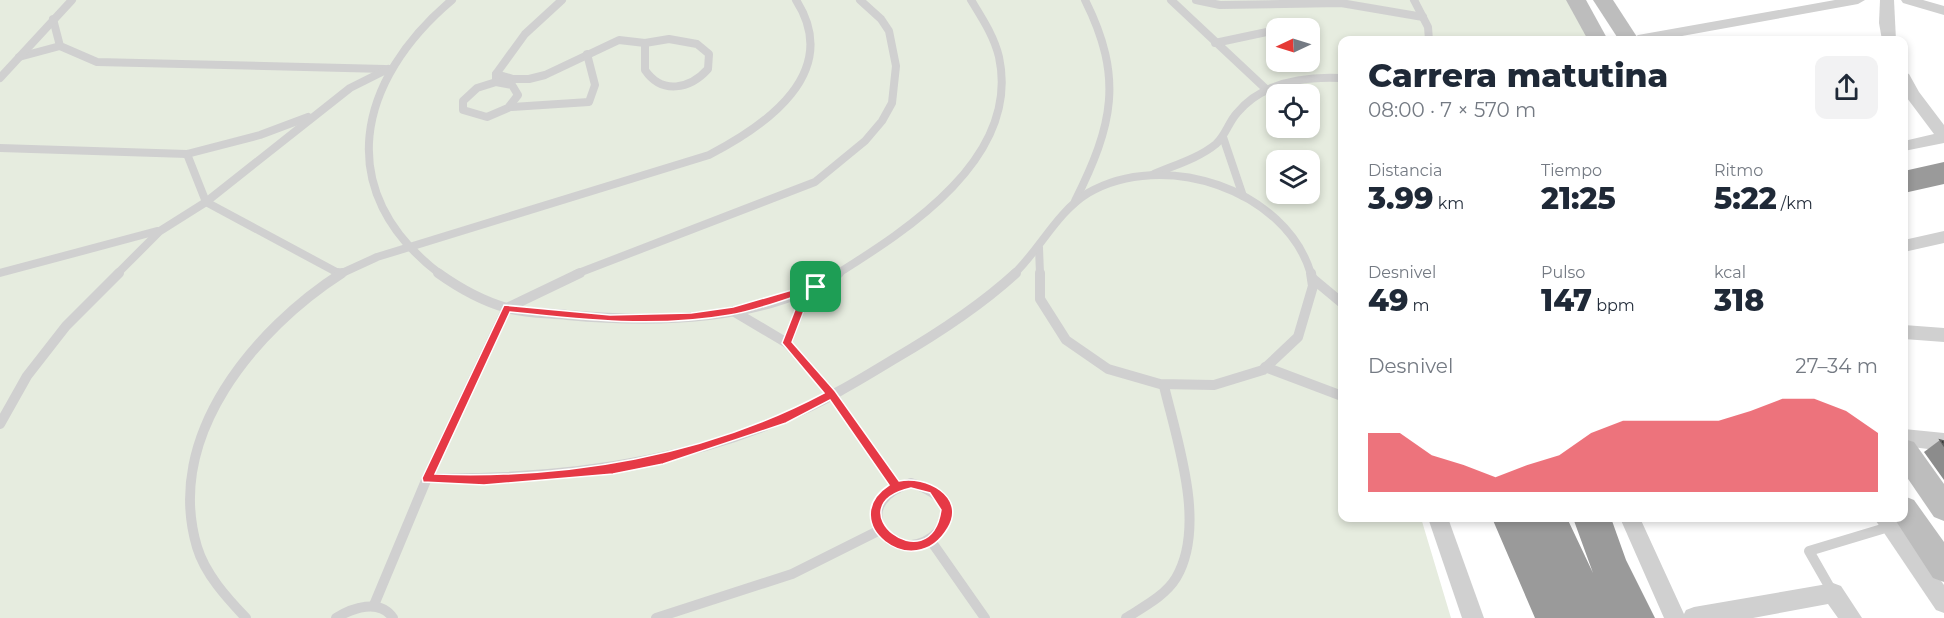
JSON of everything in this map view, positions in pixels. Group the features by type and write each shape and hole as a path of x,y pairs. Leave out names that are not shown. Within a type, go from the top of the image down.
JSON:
{"highway":[{"path":"1908,181 1944,173"},
{"path":"1908,204 1944,196"},
{"path":"1513,522 1555,618"},
{"path":"1550,522 1561,551 1594,618"},
{"path":"1594,522 1610,566 1635,618"}],"main road":[{"path":"1576,0 1596,36"},
{"path":"1603,0 1626,36"},
{"path":"1908,457 1944,508"},
{"path":"1901,522 1944,568"}],"street":[{"path":"1660,36 1858,0"},
{"path":"1887,0 1886,22 1888,36"},
{"path":"1908,0 1944,12"},
{"path":"1908,86 1944,137 1908,145"},
{"path":"1908,245 1944,237"},
{"path":"1908,332 1944,335"},
{"path":"1908,438 1944,442"},
{"path":"1439,522 1473,618"},
{"path":"1632,522 1675,618"},
{"path":"1900,522 1944,603"},
{"path":"1694,618 1833,593 1851,618"}],"lane":[{"path":"0,78 72,0"},
{"path":"452,0 415,32 388,69 374,115 369,147 371,177 379,204 406,246 434,271 464,290 507,308 610,319 691,317 733,311 816,287 898,238 931,211 971,163 994,118 1001,74 996,48 985,22 971,0"},
{"path":"496,78 519,38 538,18 562,0"},
{"path":"246,618 224,594 197,547 189,503 191,465 201,431 218,400 258,344 294,309 340,274 406,246 709,155 736,141 790,99 808,65 811,47 800,6 796,0"},
{"path":"374,605 427,478 507,308 581,272 815,182 837,166 889,111 897,63 893,41 885,23 860,0"},
{"path":"1074,203 1103,140 1112,89 1105,39 1085,0"},
{"path":"1171,0 1266,89"},
{"path":"1196,0 1220,5 1341,3 1423,17"},
{"path":"1414,0 1430,36"},
{"path":"53,19 60,46"},
{"path":"1215,43 1266,32"},
{"path":"496,78 512,85 518,95 512,107 500,115 485,118 472,117 463,110 462,101 469,92 496,78 510,80 539,77 609,42 624,39 645,43 669,39 694,42 706,48 711,58 708,69 698,80 683,85 666,87 653,82 643,69 645,43"},
{"path":"19,57 60,46 97,62 388,69"},
{"path":"512,107 589,102 595,93 594,73 587,54"},
{"path":"0,424 27,376 66,326 160,231 206,202 350,88 388,69"},
{"path":"1283,84 1316,76 1338,78"},
{"path":"427,478 484,480 633,465 673,456 786,418 901,355 993,293 1039,248 1055,222 1074,203 1108,184 1148,176 1202,151 1223,137 1234,116 1252,99 1266,91"},
{"path":"0,148 187,154 260,135 313,116"},
{"path":"1223,137 1243,196"},
{"path":"187,154 206,202 340,274"},
{"path":"1039,248 1036,274 1039,295 1048,315 1065,337 1085,355 1111,370 1164,386 1200,387 1245,377 1265,367 1289,347 1300,331 1308,310 1312,278 1301,250 1284,227 1243,196 1200,180 1148,176"},
{"path":"0,273 160,231"},
{"path":"1312,278 1338,300"},
{"path":"787,343 801,307 816,287"},
{"path":"733,311 787,343 832,394 896,486"},
{"path":"1265,367 1338,394"},
{"path":"1126,618 1156,599 1175,579 1187,555 1188,509 1164,386"},
{"path":"911,483 923,484 934,490 943,500 946,510 944,525 931,541 916,546 899,545 887,538 880,530 876,520 878,507 886,493 896,486 911,483"},
{"path":"1833,593 1809,551 1890,522"},
{"path":"656,618 792,574 880,530"},
{"path":"931,541 986,618"},
{"path":"336,618 351,608 374,605 392,615 393,618"}],"shaded area":[{"path":"0,0 1571,0 1590,36 1338,36 1338,522 1422,522 1451,618 0,618"}],"route":[{"path":"816,287 733,311 691,317 610,319 507,308 427,478 484,480 613,469 663,459 786,418 832,394 896,486 886,493 878,507 876,520 880,530 887,538 899,545 910,547 931,541 944,525 946,510 943,500 934,490 923,484 911,483 896,486 864,440 832,394 787,343 801,307 816,287"}]}
